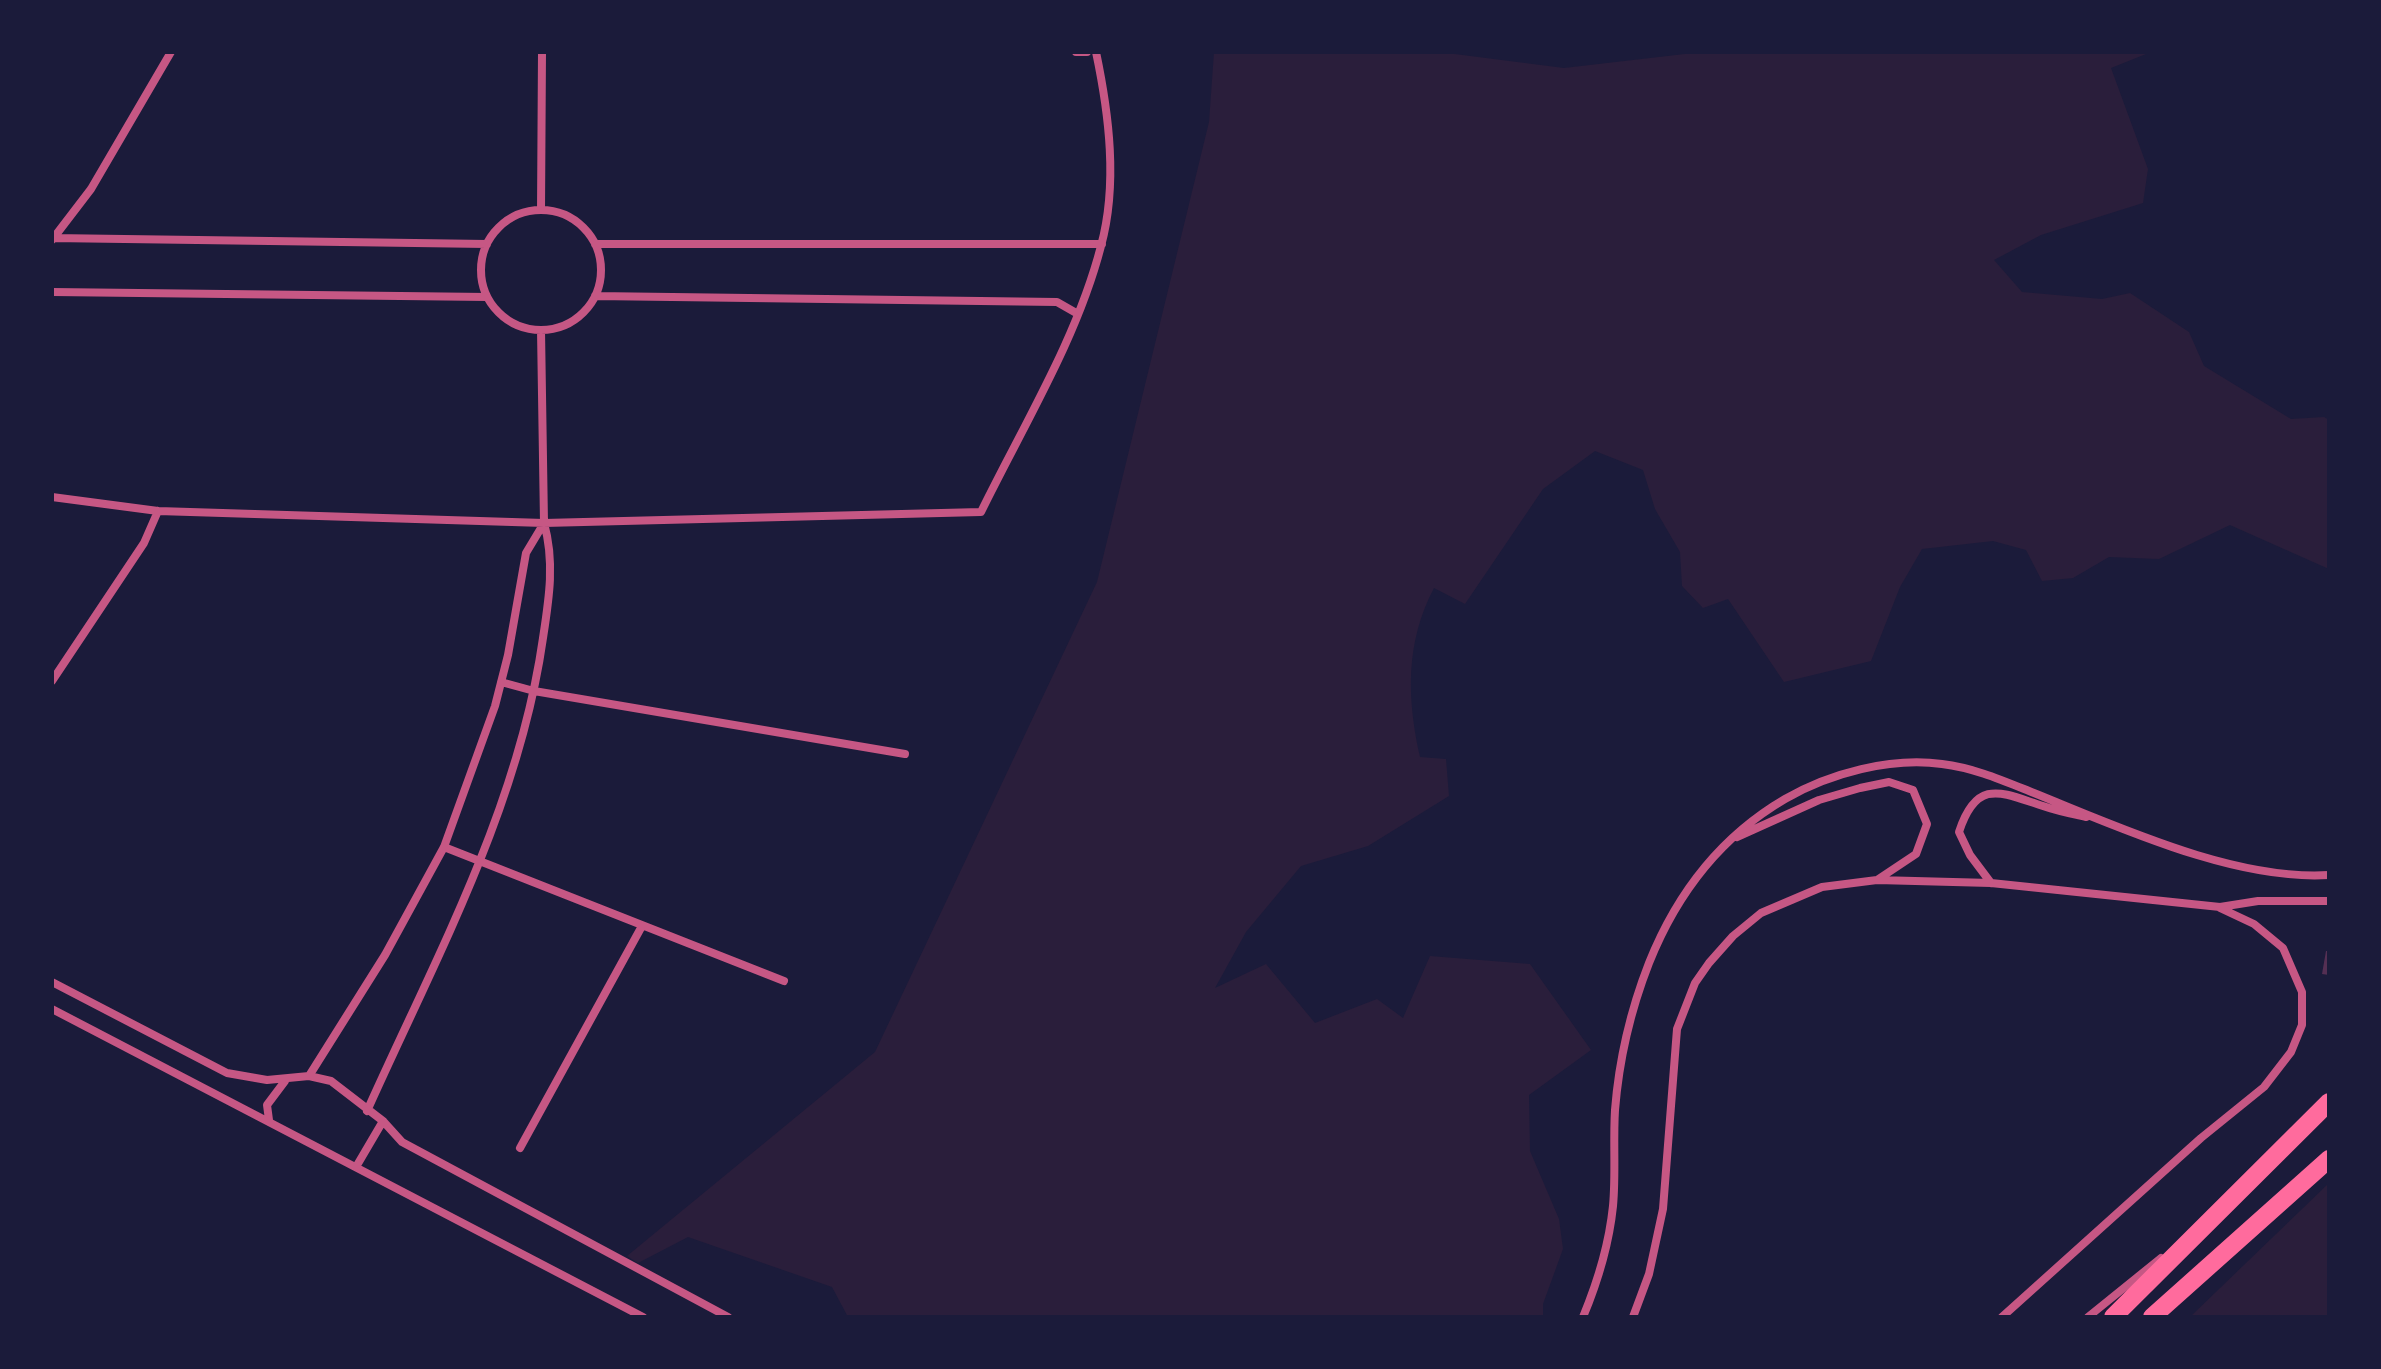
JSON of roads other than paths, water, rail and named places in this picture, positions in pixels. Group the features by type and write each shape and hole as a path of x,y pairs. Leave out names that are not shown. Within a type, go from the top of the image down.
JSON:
{"main road":[{"path":"2113,1317 2327,1104"},
{"path":"2152,1317 2329,1159"}],"street":[{"path":"53,238 91,189 171,52"},
{"path":"541,210 542,52"},
{"path":"1076,52 1087,52"},
{"path":"52,497 158,511 544,523 981,512 1078,314 1102,244 1109,140 1096,52"},
{"path":"541,210 578,223 595,244 601,269 595,296 588,307 567,324 541,330 515,324 504,317 487,297 481,270 487,244 503,224 527,212 541,210"},
{"path":"53,238 487,244"},
{"path":"595,244 1102,244"},
{"path":"52,292 487,297"},
{"path":"595,296 1057,302 1078,314"},
{"path":"367,1111 480,863 517,760 534,691 552,551 544,523 541,330"},
{"path":"52,681 144,543 158,511"},
{"path":"309,1076 385,955 444,847 479,755 501,682 526,553 544,523"},
{"path":"501,682 534,691 905,754"},
{"path":"1583,1317 1609,1236 1617,1096 1636,999 1676,905 1726,842 1792,795 1869,768 1941,763 1995,776 2033,793 2237,867 2284,875 2329,875"},
{"path":"1726,842 1819,800 1889,782 1913,790 1927,824 1916,854 1877,880"},
{"path":"1991,883 1970,855 1959,832 1965,816 1980,798 2003,791 2044,807 2126,827"},
{"path":"444,847 784,981"},
{"path":"1633,1317 1657,1242 1663,1209 1677,1029 1695,983 1724,944 1761,913 1822,887 1877,880 1991,883 2220,907 2258,901 2329,901"},
{"path":"2002,1317 2201,1138 2264,1087 2291,1052 2302,1025 2302,992 2283,948 2254,924 2220,907"},
{"path":"520,1148 642,926"},
{"path":"52,982 208,1066 248,1078 286,1081 309,1076 342,1086 402,1142 416,1151 728,1317"},
{"path":"52,1009 643,1317"},
{"path":"269,1120 267,1105 286,1081"},
{"path":"356,1167 383,1121"},
{"path":"2088,1317 2214,1214"}]}
